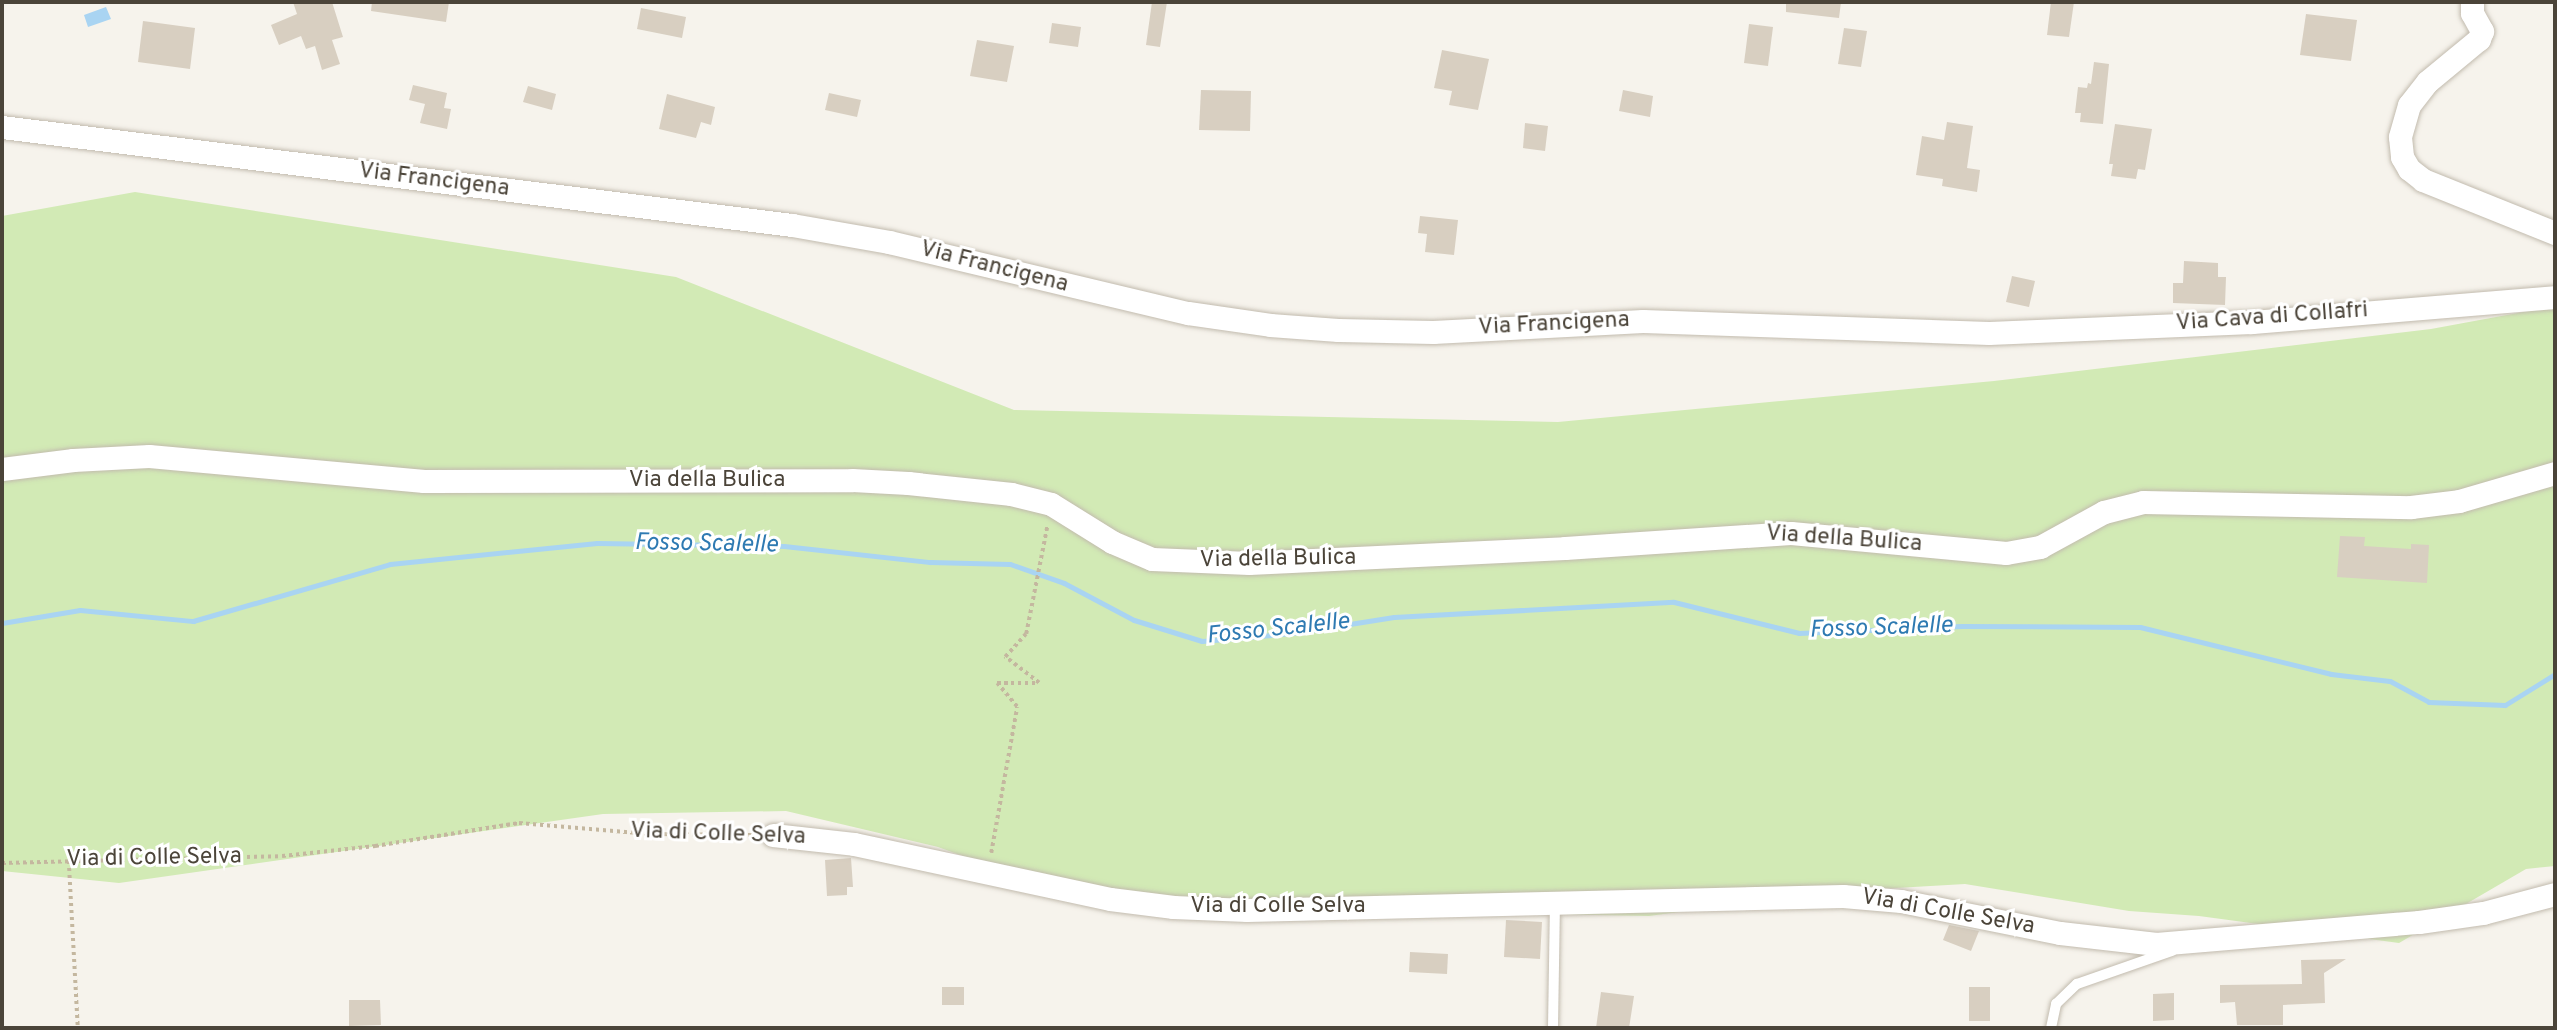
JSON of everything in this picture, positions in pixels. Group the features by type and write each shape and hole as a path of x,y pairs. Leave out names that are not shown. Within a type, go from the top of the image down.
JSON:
{"street":[{"path":"2472,2 2472,13 2481,27 2481,36 2427,82 2409,105 2400,137 2402,158 2409,169 2423,180 2555,233"},
{"name":"Via Francigena","path":"2,127 815,228 889,242 1140,303 1270,325 1359,331 1433,332 1643,321 1989,333"},
{"name":"Via Cava di Collafri","path":"1989,333 2252,322 2555,297"},
{"name":"Via della Bulica","path":"2,469 97,458 168,457 424,481 879,481 1011,494 1051,504 1126,549 1173,562 1283,563 1791,533 2006,553 2040,547 2104,512 2143,502 2411,507 2459,501 2555,473"},
{"name":"Via di Colle Selva","path":"773,835 853,844 1110,899 1191,909 1857,896 1901,901 2021,926 2156,944 2281,931 2436,920 2483,913 2555,894"}],"lane":[{"path":"1553,1028 1555,902"},
{"path":"2051,1028 2056,1004 2077,984 2201,941"}],"path":[{"path":"987,872 1017,707 997,684 1039,683 1006,657 1026,634 1051,504"},
{"name":"Via di Colle Selva","path":"2,863 282,856 362,848 519,822 650,834 773,835"},
{"path":"69,861 78,1028"}],"green space":[{"path":"135,192 676,277 1014,410 1558,422 1994,381 2431,329 2555,306 2555,866 2526,869 2399,943 2199,916 2129,911 1965,884 1827,892 1649,916 1419,912 1054,889 938,847 786,811 603,814 119,883 2,871 2,216"}],"water":[{"path":"106,7 111,19 88,27 84,15"}],"building":[{"path":"293,2 332,2 343,37 332,40 340,64 322,70 315,46 306,49 301,36 279,45 271,25 297,14"},
{"path":"372,2 449,2 446,22 371,11"},
{"path":"1152,2 1167,2 1160,47 1146,45"},
{"path":"1786,2 1841,2 1839,18 1786,12"},
{"path":"2051,2 2074,2 2069,37 2047,35"},
{"path":"641,8 686,17 682,38 637,29"},
{"path":"2306,14 2357,20 2351,61 2300,55"},
{"path":"143,21 195,28 190,69 138,62"},
{"path":"1052,23 1081,27 1078,47 1049,43"},
{"path":"1749,24 1773,27 1768,66 1744,63"},
{"path":"1844,28 1867,31 1861,67 1838,64"},
{"path":"977,40 1014,46 1007,82 970,76"},
{"path":"1442,50 1489,59 1478,110 1449,105 1452,91 1434,88"},
{"path":"2094,62 2109,64 2103,124 2080,122 2081,113 2075,113 2078,87 2087,88 2088,83 2091,84"},
{"path":"413,85 447,93 444,108 451,109 447,129 420,123 425,104 409,100"},
{"path":"528,86 556,94 552,110 523,102"},
{"path":"1201,90 1251,91 1250,131 1199,130"},
{"path":"1623,90 1653,96 1650,117 1619,111"},
{"path":"829,93 861,100 857,117 825,110"},
{"path":"667,94 715,107 711,125 701,122 696,138 659,129"},
{"path":"1947,122 1973,126 1967,168 1980,170 1977,192 1942,186 1943,179 1916,175 1922,136 1944,140"},
{"path":"1525,123 1548,126 1545,151 1523,148"},
{"path":"2115,124 2152,129 2145,170 2138,169 2136,179 2111,176 2113,164 2109,164"},
{"path":"1420,216 1458,220 1454,255 1425,252 1427,234 1418,233"},
{"path":"2184,261 2218,263 2218,277 2226,277 2225,305 2173,303 2173,283 2183,283"},
{"path":"2012,276 2035,281 2029,307 2006,302"},
{"path":"2340,536 2365,537 2364,546 2411,549 2411,544 2429,545 2427,583 2337,577"},
{"path":"851,858 853,887 847,887 847,895 827,896 825,860"},
{"path":"1506,920 1542,922 1540,959 1504,957"},
{"path":"1949,925 1979,931 1971,951 1943,940"},
{"path":"1410,952 1448,954 1447,974 1409,972"},
{"path":"2346,959 2324,973 2325,1003 2283,1005 2283,1025 2237,1025 2235,1002 2220,1003 2220,985 2302,984 2301,960"},
{"path":"942,987 964,987 964,1005 942,1005"},
{"path":"1969,987 1990,987 1990,1021 1969,1021"},
{"path":"1601,992 1634,996 1629,1028 1596,1028"},
{"path":"2174,993 2174,1020 2153,1021 2153,994"},
{"path":"349,1000 380,1000 381,1025 349,1026"}],"waterway":[{"name":"Fosso Scalelle","path":"2,623 80,610 193,621 390,564 597,543 784,546 930,562 1010,564 1064,583 1134,620 1202,641 1293,633 1394,617 1674,602 1799,633 1962,626 2140,627 2331,674 2390,681 2429,702 2505,705 2555,674"}]}
